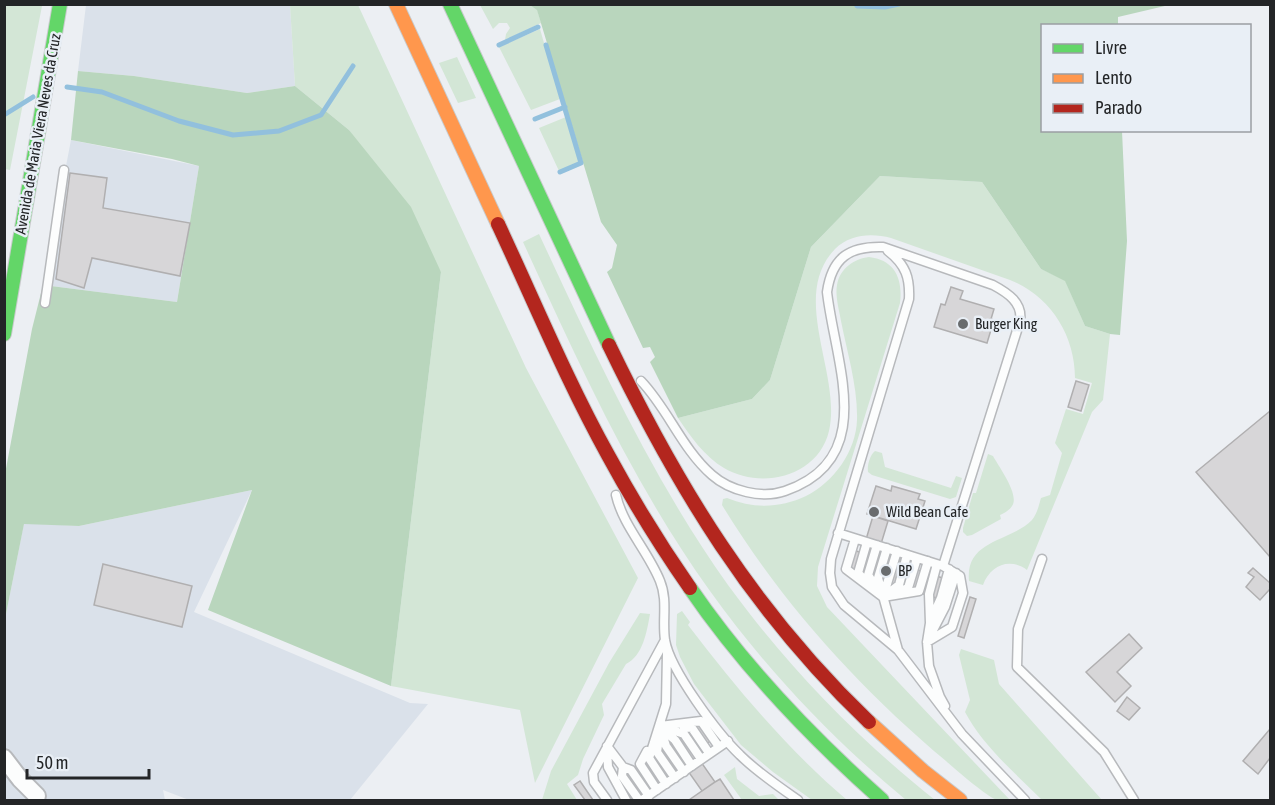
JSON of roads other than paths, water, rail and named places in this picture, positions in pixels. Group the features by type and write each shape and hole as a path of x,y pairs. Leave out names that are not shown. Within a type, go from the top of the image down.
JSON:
{"main road":[{"name":"Avenida de Maria Viera Neves da Cruz","path":"4,334 60,4"},
{"path":"396,4 607,454 678,571 732,644 800,724 882,801"},
{"path":"450,4 611,350 690,499 736,568 769,612 836,690 890,743 960,801"}],"street":[{"path":"4,758 38,798"}],"lane":[{"path":"45,303 64,170"},
{"path":"611,350 650,391 695,458 714,477 734,488 758,494 783,492 806,483 825,467 839,445 845,420 844,398 827,292 829,279 835,266 847,252 865,247 883,247 993,285 1012,298 1021,314 1014,344 947,568 941,598 930,623"},
{"path":"883,247 894,255 910,280 909,299 831,559 832,587 844,605 898,650 962,734 1025,801"},
{"path":"607,454 619,509 652,564 661,583 665,605 666,704 649,758 666,784"},
{"path":"838,533 928,561 960,576 963,593 952,627 927,642"},
{"path":"855,539 846,569 883,597 919,591 928,561"},
{"path":"867,542 858,573 883,597"},
{"path":"877,545 868,575 883,597"},
{"path":"887,549 878,578 898,650"},
{"path":"883,597 897,551"},
{"path":"883,597 899,585 908,555"},
{"path":"883,597 908,588 917,558"},
{"path":"1042,559 1018,629 1017,666 1104,752 1134,801"},
{"path":"947,568 929,594 930,623 927,642 929,666 940,697 962,734"},
{"path":"927,642 945,607 947,568"},
{"path":"665,640 682,679 728,741 740,755 798,801"},
{"path":"607,801 592,778 593,773 665,640"},
{"path":"660,726 701,721 719,747"},
{"path":"660,726 692,728 709,753"},
{"path":"660,726 684,734 701,759"},
{"path":"660,726 675,740 692,766"},
{"path":"660,726 666,746 684,772"},
{"path":"660,726 657,752 675,778"},
{"path":"657,790 640,764 660,726"},
{"path":"607,746 623,767 631,770 643,799 728,741"},
{"path":"607,746 608,767 626,801"}],"waterway":[{"path":"856,4 857,6 885,7 899,4"},
{"path":"499,45 538,27"},
{"path":"546,45 581,163 560,172"},
{"path":"67,87 102,92 179,121 233,135 279,131 321,115 353,66"},
{"path":"4,115 33,97"},
{"path":"535,119 565,107"}],"place":[{"name":"Burger King","path":"963,324"},
{"name":"Wild Bean Cafe","path":"874,512"},
{"name":"BP","path":"886,571"}]}
